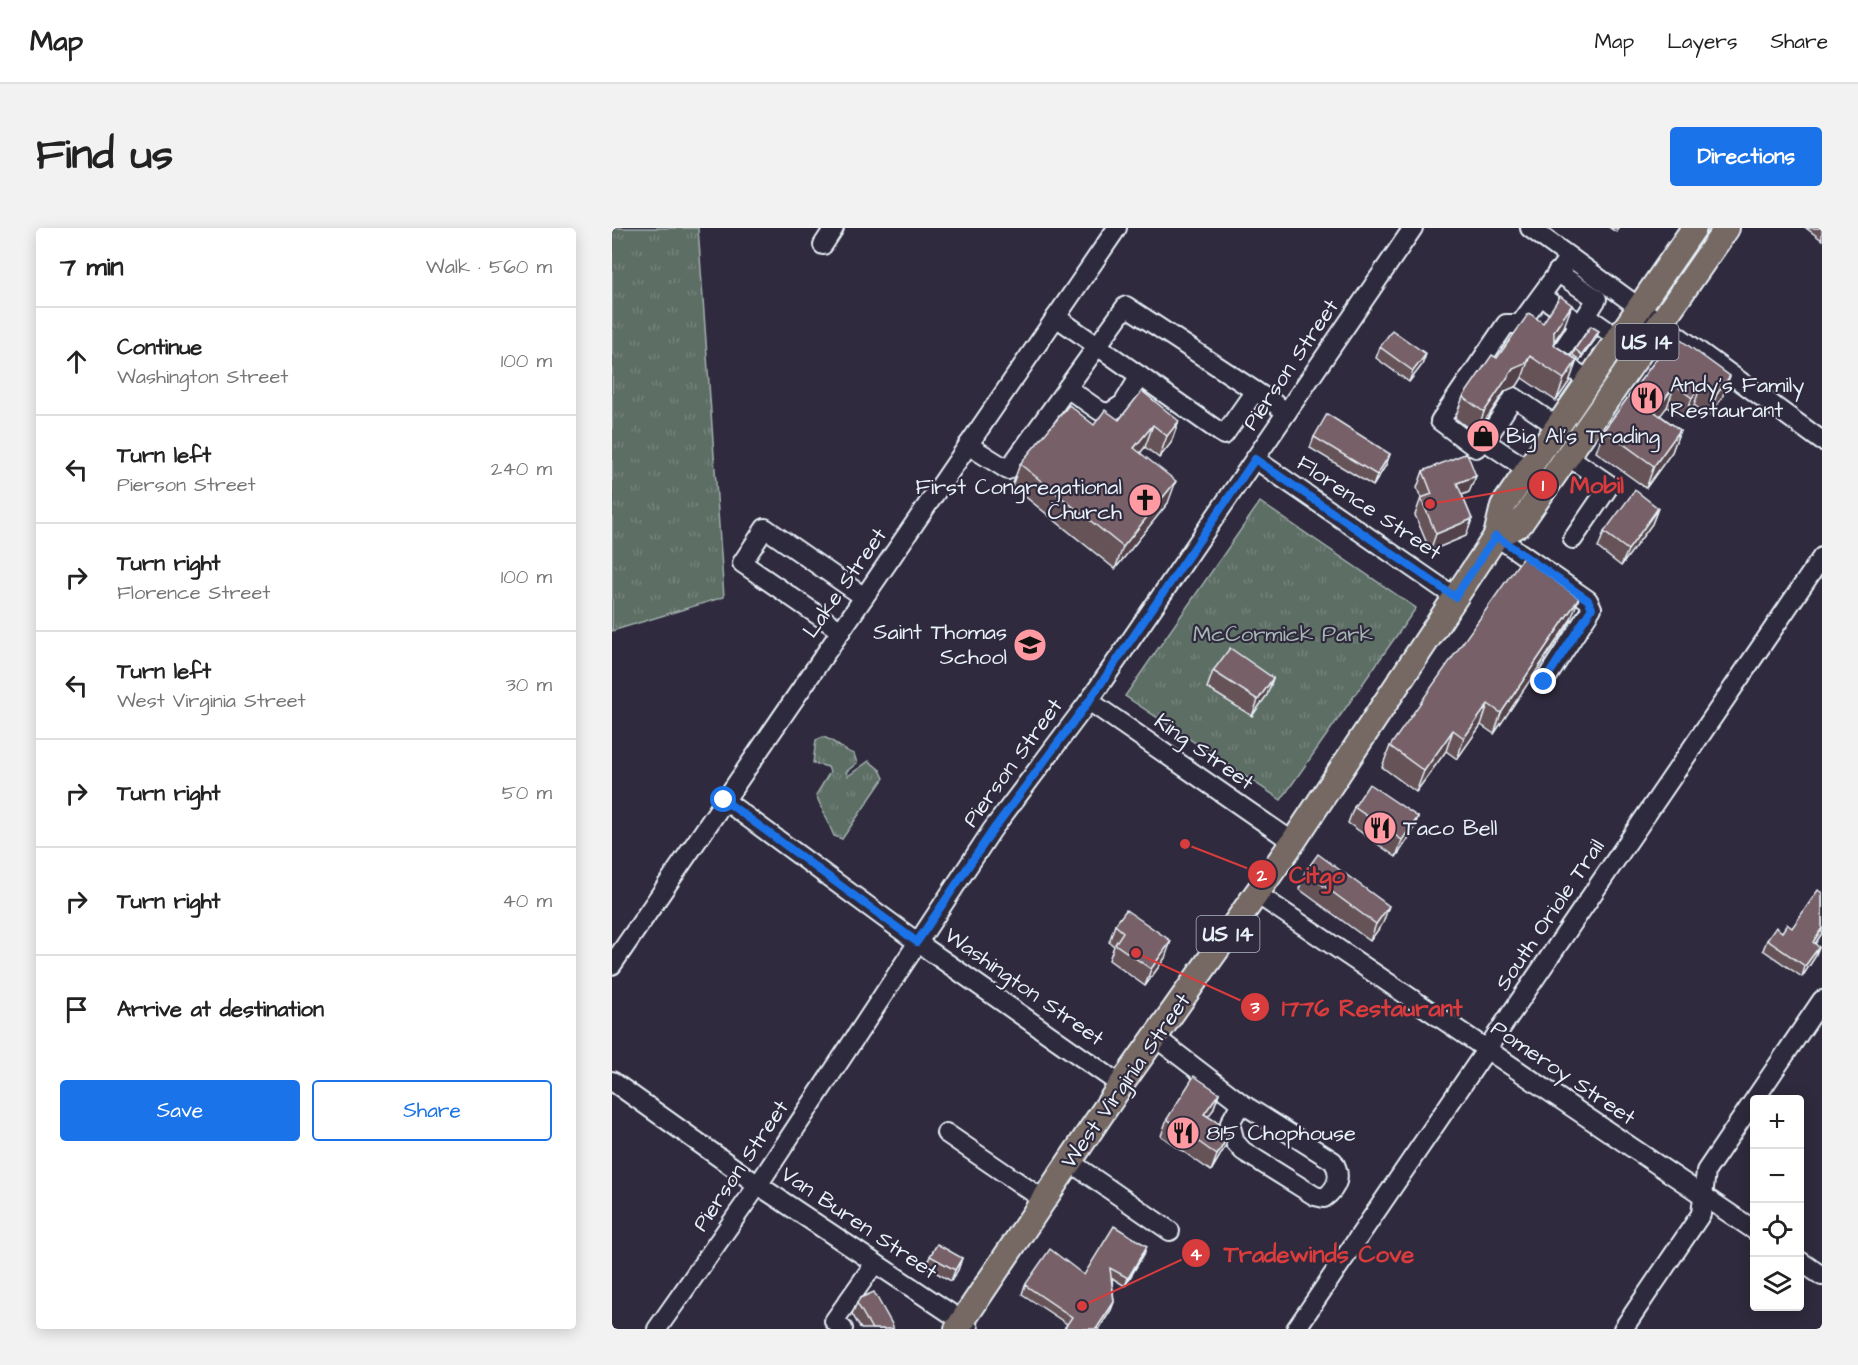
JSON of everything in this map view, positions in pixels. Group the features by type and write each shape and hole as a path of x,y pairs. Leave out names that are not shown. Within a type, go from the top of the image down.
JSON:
{"main road":[{"name":"West Virginia Street","path":"962,1326 1121,1085 1293,842 1496,536 1503,506 1694,228"},
{"name":"West Virginia Street","path":"1496,536 1520,524 1569,457 1726,228"},
{"path":"1553,434 1569,457"}],"street":[{"path":"823,245 834,228"},
{"name":"Lake Street","path":"612,965 1118,228"},
{"name":"Pierson Street","path":"657,1329 758,1185 993,830 1089,701 1413,228"},
{"path":"1530,228 1569,257 1602,293"},
{"path":"1553,434 1514,398 1485,441 1476,447 1440,421 1506,324 1520,324 1569,257"},
{"path":"1557,272 1638,310 1660,324 1822,441"},
{"path":"1590,381 1556,359 1602,293"},
{"path":"1541,296 1618,338"},
{"path":"968,445 1008,470 1126,306 1287,412"},
{"path":"1056,317 1224,435 1255,391"},
{"path":"1067,388 1100,411 1109,413 1123,404 1140,376"},
{"path":"1485,441 1528,470"},
{"path":"1569,457 1610,485 1573,539"},
{"name":"Florence Street","path":"1255,459 1455,597"},
{"path":"841,631 742,563 765,528 864,597"},
{"path":"1496,536 1588,600 1592,608 1544,682"},
{"name":"South Oriole Trail","path":"1296,1329 1822,557"},
{"name":"King Street","path":"1089,701 1293,842"},
{"name":"Washington Street","path":"724,800 917,942 1121,1085"},
{"name":"Pomeroy Street","path":"1257,894 1750,1227"},
{"path":"1623,1329 1701,1214 1706,1171 1822,1000"},
{"path":"1155,1037 1241,1103 1333,1161 1339,1179 1330,1194 1324,1198 1315,1196 1243,1151 1235,1142 1230,1123 1241,1103"},
{"name":"Van Buren Street","path":"612,1081 962,1326"},
{"path":"946,1133 1044,1200"},
{"path":"1070,1162 1170,1231"},
{"path":"843,1329 834,1321 875,1263"},
{"path":"1804,1264 1822,1276"}],"green space":[{"path":"612,228 698,228 724,597 612,631"},
{"name":"McCormick Park","path":"1260,502 1416,608 1281,800 1125,696"},
{"path":"823,737 854,754 857,763 846,772 848,776 869,761 880,770 884,778 842,839 834,836 816,795 830,772 828,767 813,763 816,740"}],"building":[{"path":"1560,296 1572,305 1554,331 1554,345 1577,360 1564,379 1530,356 1525,364 1513,369 1484,412 1463,397 1492,355 1497,358 1529,313 1543,323"},
{"path":"1591,326 1599,331 1582,355 1575,349"},
{"path":"1392,330 1426,354 1413,371 1380,347"},
{"path":"1674,335 1730,376 1717,394 1702,383 1692,398 1675,385 1655,412 1680,430 1654,466 1604,430"},
{"path":"1142,391 1179,421 1167,436 1153,425 1134,448 1176,481 1123,547 1020,464 1069,405 1094,425 1105,410 1119,420"},
{"path":"1327,414 1390,454 1377,475 1314,437"},
{"path":"1467,453 1476,476 1457,483 1472,519 1436,534 1421,498 1432,494 1423,471"},
{"path":"1635,490 1658,508 1628,550 1604,532"},
{"path":"1523,557 1579,598 1501,713 1488,704 1464,738 1453,730 1424,771 1390,746"},
{"path":"1230,648 1273,678 1258,700 1213,671"},
{"path":"1369,784 1418,817 1402,840 1354,807"},
{"path":"1318,854 1389,906 1376,924 1305,872"},
{"path":"1818,890 1822,893 1822,928 1813,942 1819,947 1805,966 1767,940 1776,927 1782,932 1787,924 1792,928"},
{"path":"1126,910 1171,941 1151,969 1115,944 1123,932 1115,925"},
{"path":"1194,1076 1219,1093 1204,1114 1231,1131 1217,1155 1167,1119"},
{"path":"1114,1226 1147,1246 1128,1278 1110,1268 1114,1302 1096,1329 1064,1329 1072,1317 1025,1285 1050,1249 1084,1275"},
{"path":"937,1244 962,1258 955,1270 930,1256"},
{"path":"874,1292 893,1329 872,1329 857,1303 860,1298"}],"place":[{"name":"Andy's Family Restaurant","path":"1647,398"},
{"name":"Big Al's Trading","path":"1483,436"},
{"name":"First Congregational Church","path":"1145,500"},
{"name":"Mobil","path":"1430,504"},
{"name":"Saint Thomas School","path":"1030,645"},
{"name":"Taco Bell","path":"1380,828"},
{"name":"Citgo","path":"1185,844"},
{"name":"1776 Restaurant","path":"1136,953"},
{"name":"815 Chophouse","path":"1183,1133"},
{"name":"Tradewinds Cove","path":"1082,1306"}],"route":[{"path":"724,800 917,942 993,830 1089,701 1255,459 1455,597 1496,536 1588,600 1592,608 1544,682"}]}
